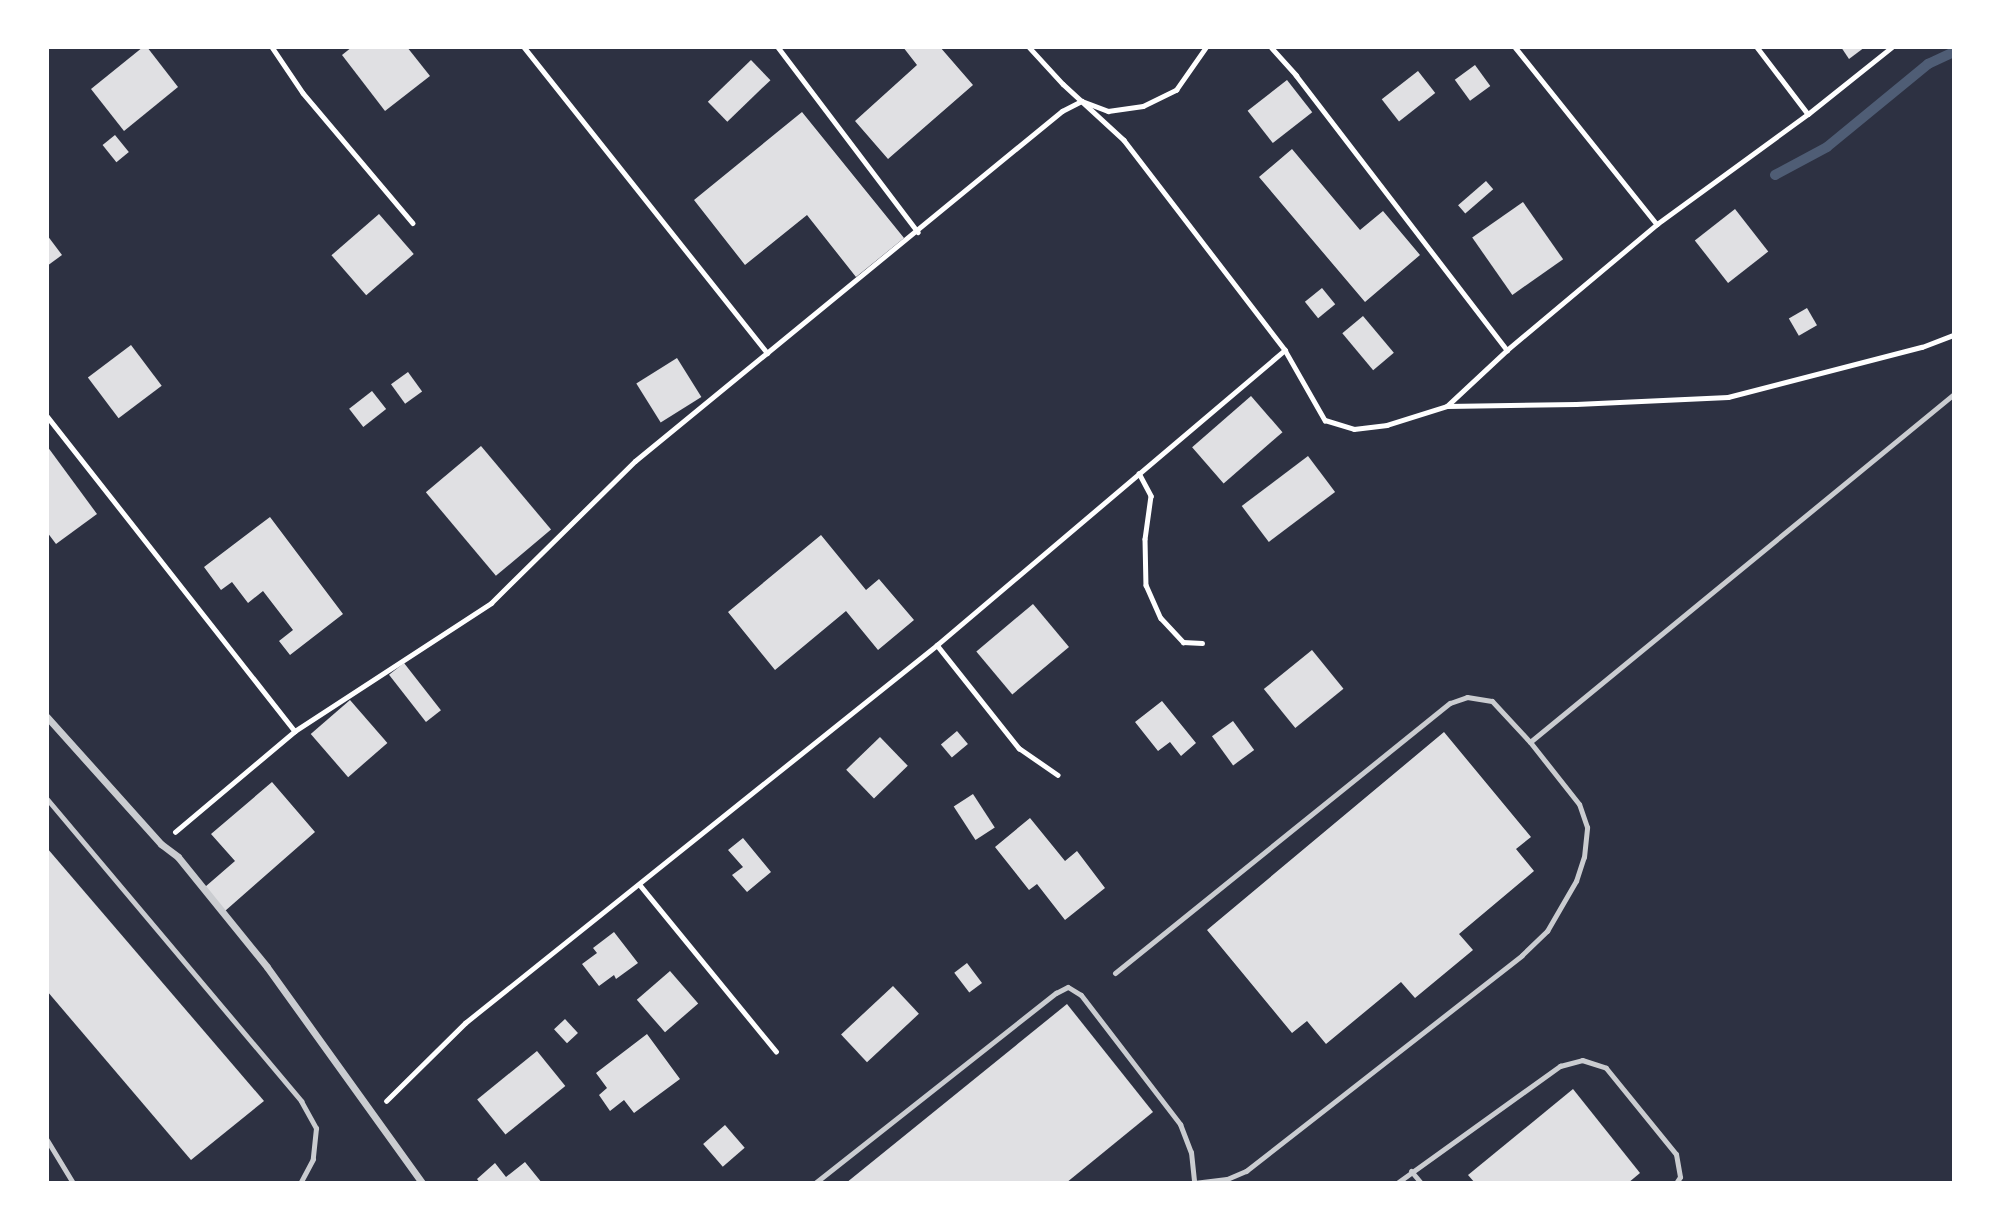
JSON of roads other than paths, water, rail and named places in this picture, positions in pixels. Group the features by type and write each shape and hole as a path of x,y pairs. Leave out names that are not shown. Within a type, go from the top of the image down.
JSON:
{"street":[{"path":"47,717 161,844 178,857 267,967 422,1183"}],"lane":[{"path":"1530,742 1954,394"},
{"path":"815,1183 1056,993 1068,987 1081,995 1180,1124 1191,1152 1194,1183 1227,1179 1246,1171 1522,955 1559,915 1584,857 1587,827 1579,804 1530,742 1492,701 1467,697 1450,703 1115,973"},
{"path":"47,799 301,1101 316,1128 313,1159 300,1183"},
{"path":"1397,1183 1560,1066 1581,1060 1606,1068 1676,1154 1680,1177 1676,1183"},
{"path":"47,1140 73,1183"},
{"path":"1411,1171 1421,1183"}],"waterway":[{"path":"1775,175 1827,147 1928,64 1954,52"}]}
